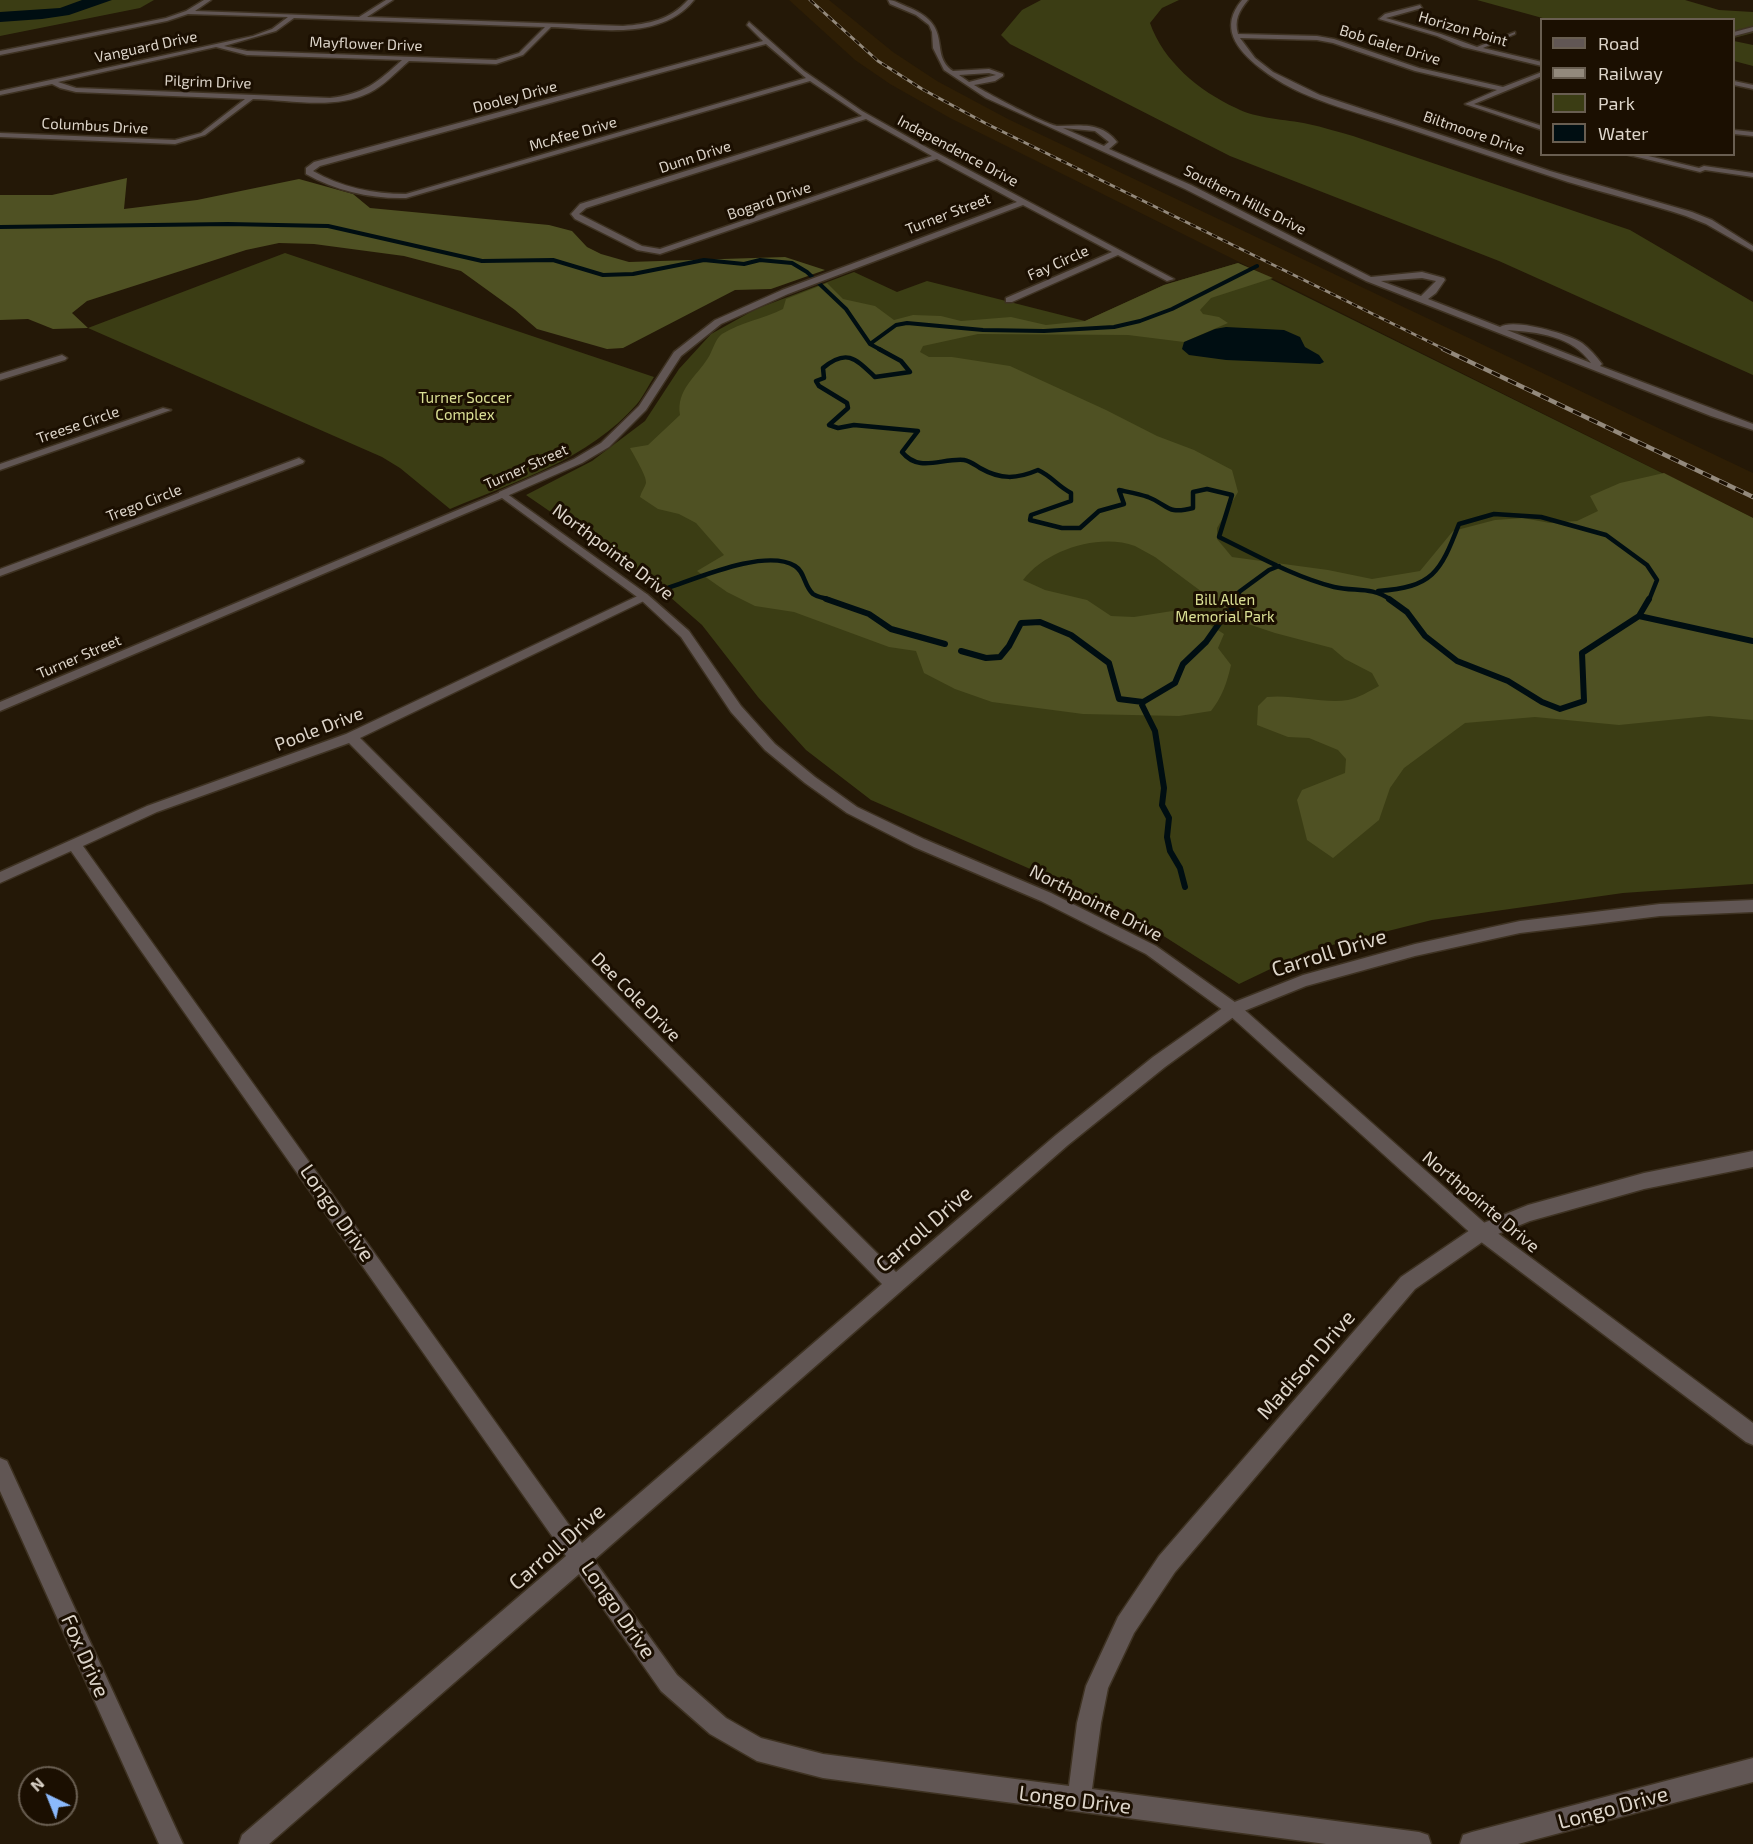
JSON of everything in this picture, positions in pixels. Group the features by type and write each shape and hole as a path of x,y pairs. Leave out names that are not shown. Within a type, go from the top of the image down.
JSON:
{"street":[{"path":"0,53 167,19 188,12 208,0"},
{"path":"359,19 390,0"},
{"path":"188,12 623,28 652,24 677,16 691,0"},
{"name":"Southern Hills Drive","path":"891,0 892,3 918,14 931,24 940,60 952,73 988,97 1188,187 1369,279 1752,427"},
{"path":"1237,39 1233,25 1238,9 1245,0"},
{"name":"Horizon Point","path":"1420,7 1387,15 1382,20 1439,35 1477,49 1540,64"},
{"name":"Vanguard Drive","path":"0,93 267,34 292,17"},
{"name":"Independence Drive","path":"749,24 809,79 866,117 937,157 1170,279"},
{"name":"Mayflower Drive","path":"217,46 234,52 247,53 484,62 515,58 549,26"},
{"path":"1735,34 1753,29"},
{"path":"1477,49 1513,33"},
{"name":"Bob Galer Drive","path":"1237,39 1308,38 1334,41 1403,66 1506,90"},
{"name":"Biltmoore Drive","path":"1237,39 1248,55 1272,74 1313,93 1556,175 1689,214 1709,222 1753,249"},
{"name":"Dooley Drive","path":"343,186 316,177 309,172 310,168 767,42"},
{"name":"Pilgrim Drive","path":"52,81 62,87 76,90 330,100 371,92 407,59"},
{"path":"952,73 991,71 1002,75 986,81 967,84"},
{"path":"1540,75 1468,104 1540,127"},
{"name":"McAfee Drive","path":"343,186 393,197 412,195 809,79"},
{"path":"1735,83 1753,87"},
{"name":"Bob Galer Drive","path":"1474,84 1498,93"},
{"name":"Columbus Drive","path":"0,135 161,143 189,139 203,134 250,97"},
{"name":"Dunn Drive","path":"610,233 578,217 575,214 577,210 866,117"},
{"name":"Southern Hills Drive","path":"1055,126 1080,127 1104,132 1113,142 1105,149"},
{"path":"1735,132 1753,134"},
{"path":"1637,156 1700,170 1704,168 1753,175"},
{"name":"Bogard Drive","path":"610,233 650,252 670,250 937,157"},
{"name":"Turner Street","path":"0,707 578,461 605,444 643,408 666,368 677,354 690,342 732,314 846,268 1023,202"},
{"name":"Fay Circle","path":"1009,300 1118,252"},
{"path":"1369,279 1422,275 1441,280 1421,300"},
{"name":"Southern Hills Drive","path":"1491,327 1537,330 1564,338 1591,355 1597,364 1595,367"},
{"path":"0,377 62,358"},
{"name":"Treese Circle","path":"0,467 166,410"},
{"name":"Trego Circle","path":"0,573 300,461"},
{"name":"Northpointe Drive","path":"502,494 644,597 685,634 736,709 770,747 810,780 852,810 919,843 1046,897 1151,950 1233,1009 1482,1232 1753,1435"},
{"name":"Poole Drive","path":"0,878 73,843 217,783 283,763 351,737 644,597"},
{"name":"Dee Cole Drive","path":"351,737 894,1283"},
{"name":"Longo Drive","path":"73,843 669,1683 718,1726 757,1749 823,1766 1419,1844"},
{"name":"Carroll Drive","path":"251,1844 751,1411 894,1283 1071,1133 1159,1062 1233,1009 1303,981 1415,950 1520,927 1660,910 1753,906"},
{"name":"Madison Drive","path":"1079,1801 1089,1723 1097,1686 1126,1625 1167,1564 1408,1283 1482,1232 1528,1213 1644,1181 1753,1160"},
{"name":"Fox Drive","path":"0,1468 171,1844"},
{"name":"Longo Drive","path":"1472,1844 1753,1770"}],"shaded area":[{"path":"789,0 829,0 893,52 937,81 1008,119 1753,473 1753,518 950,118 890,84 855,60"}],"green space":[{"path":"0,0 154,0 140,8 0,36"},
{"path":"1041,0 1179,0 1162,8 1150,23 1156,37 1173,62 1196,84 1222,101 1244,112 1308,124 1353,136 1630,230 1753,302 1753,375 1499,261 1230,156 1010,44 1001,35 1022,10"},
{"path":"1477,0 1685,0 1719,10 1753,12 1753,33 1735,38 1735,18 1542,18"},
{"path":"1735,41 1753,45 1753,66 1735,61"},
{"path":"127,178 124,209 197,200 299,179 353,194 370,208 549,225 572,231 587,247 601,254 629,262 785,257 825,270 771,289 735,290 623,348 607,349 537,329 461,271 404,256 314,244 279,243 246,250 87,301 72,313 88,328 53,329 28,319 0,320 0,195 52,195"},
{"name":"Turner Soccer Complex","path":"285,253 654,377 637,404 596,440 550,467 450,509 400,468 382,457 88,328"},
{"name":"Bill Allen Memorial Park","path":"1238,263 1753,518 1753,884 1623,893 1432,920 1308,951 1239,984 1118,907 871,800 806,750 758,697 702,625 653,582 526,495 592,461 645,421 679,369 711,334 756,309 854,272 897,292 927,281 1085,321 1164,285"},
{"path":"1238,263 1273,278 1211,298 1200,310 1203,314 1219,317 1228,323 1184,342 1128,335 978,334 923,346 920,352 929,357 952,357 1010,366 1157,436 1194,450 1232,470 1238,492 1217,528 1217,539 1232,557 1328,570 1372,579 1420,571 1453,531 1495,520 1523,518 1550,523 1577,521 1598,511 1590,496 1620,483 1664,473 1753,518 1753,720 1709,716 1619,725 1535,717 1465,723 1404,768 1390,788 1379,820 1333,858 1307,840 1297,800 1302,790 1345,773 1346,759 1338,750 1309,738 1288,737 1257,725 1258,706 1267,697 1339,701 1360,696 1379,686 1372,673 1345,659 1332,648 1251,625 1233,615 1155,557 1135,546 1121,542 1090,543 1074,547 1045,560 1023,580 1045,590 1087,600 1111,616 1134,617 1185,609 1224,634 1218,648 1231,665 1226,684 1218,700 1211,711 1179,716 1083,714 992,702 955,689 924,673 916,651 889,647 794,612 755,606 727,592 697,571 724,555 696,523 679,514 658,509 640,497 646,480 630,448 648,445 680,415 681,398 684,391 722,334 783,309 786,299 827,283 843,299 875,306 894,320 913,315 941,316 961,321 1011,317 1046,325 1085,321 1164,285"}],"water":[{"path":"82,0 112,0 69,15 0,22 0,12 60,8"},
{"path":"1226,327 1284,330 1300,337 1305,347 1319,355 1324,362 1320,364 1226,360 1189,355 1182,349 1184,342 1215,329"}],"waterway":[{"path":"0,227 228,224 328,226 482,261 553,260 603,275 633,274 704,260 744,264 760,260 792,263 807,272 846,309 870,344"},
{"path":"870,344 896,325 907,323 983,330 1044,331 1114,327 1140,321 1172,309 1257,266"},
{"path":"870,344 881,350"},
{"path":"879,349 901,361 910,372 875,377 851,358 839,358 831,362 823,368 824,378 816,381 819,386 847,403 848,408 829,425 838,428 854,425 918,431 902,452 916,462 964,460 995,475 1009,477 1038,470 1071,493 1071,501 1031,515 1030,520 1062,528 1080,528 1099,511 1124,504 1119,490 1148,497 1172,510 1193,508 1193,492 1207,489 1232,495 1219,537 1278,566"},
{"path":"1378,591 1411,586 1423,581 1440,566 1459,524 1494,514 1541,517 1606,535 1647,565 1657,580 1649,600"},
{"path":"668,588 732,566 767,560 782,561 798,569 813,594 830,600"},
{"path":"1239,595 1239,592 1269,570 1278,566"},
{"path":"1278,566 1319,583 1377,593 1391,600"},
{"path":"826,599 869,614 891,629 945,644"},
{"path":"1389,599 1407,612 1425,636 1457,661 1508,681 1542,702 1560,709 1584,701 1582,653 1639,616"},
{"path":"1639,616 1649,599"},
{"path":"1143,702 1175,683 1183,664 1206,642 1225,615 1237,605"},
{"path":"1639,616 1753,641"},
{"path":"961,651 986,658 1000,657 1009,646 1021,623 1040,622 1071,635 1109,663 1119,699 1143,702"},
{"path":"1143,702 1142,705 1155,731 1164,788 1162,805 1169,818 1167,837 1170,851 1180,868 1185,887"}],"railway":[{"path":"810,0 878,61 922,89 985,123 1446,350"},
{"path":"1443,349 1753,497"}]}
